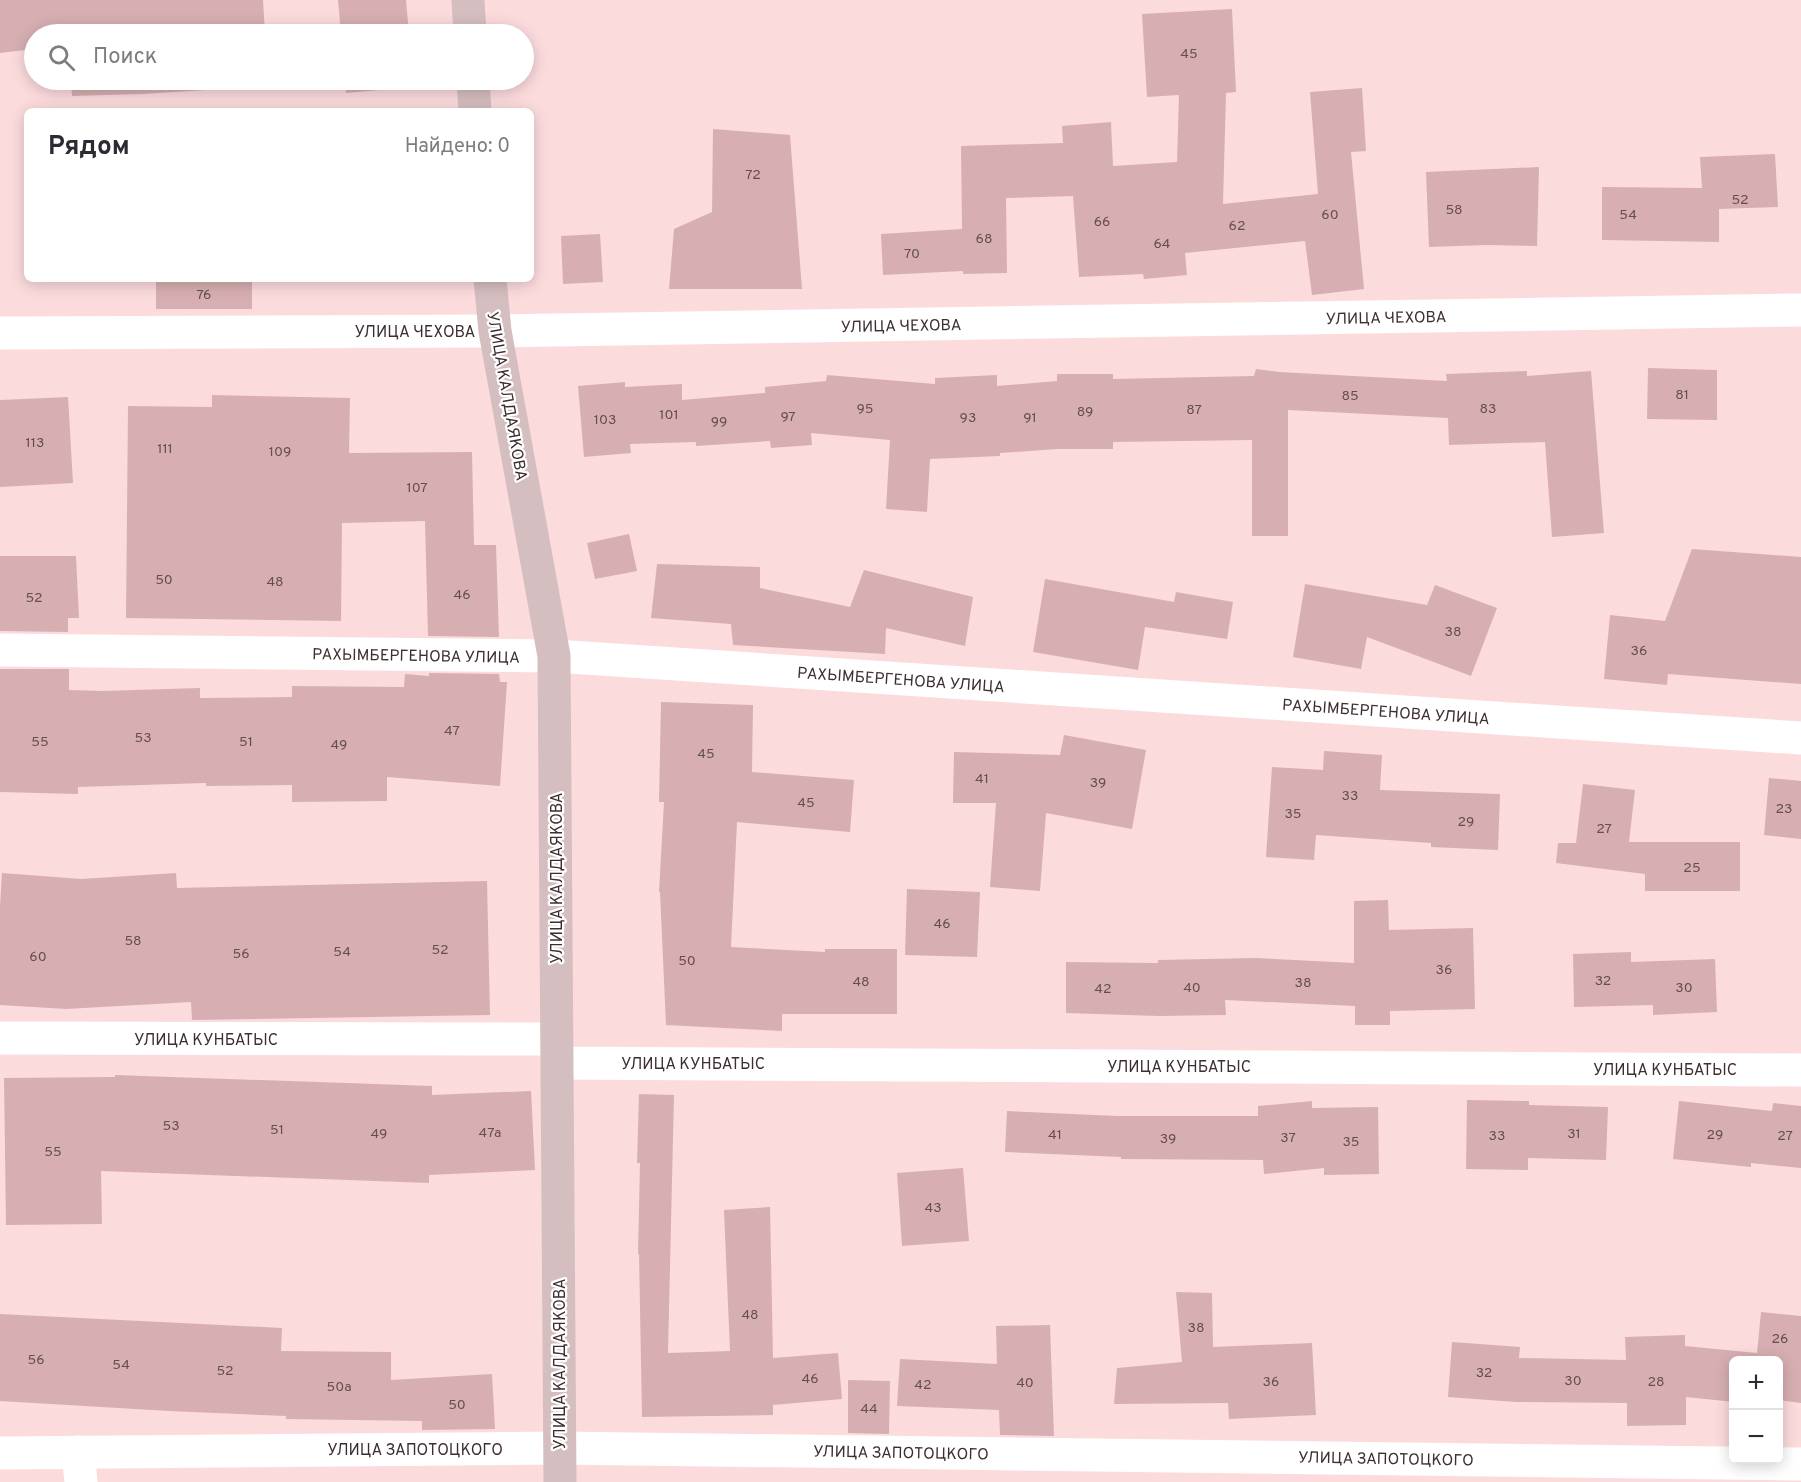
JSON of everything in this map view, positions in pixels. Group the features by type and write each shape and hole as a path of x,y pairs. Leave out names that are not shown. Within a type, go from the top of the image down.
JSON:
{"street":[{"path":"468,0 469,24"},
{"path":"474,90 475,108"},
{"name":"УЛИЦА КАЛДАЯКОВА","path":"490,282 495,331 555,656 560,1482"},
{"name":"УЛИЦА ЧЕХОВА","path":"0,333 495,331 1801,310"},
{"name":"РАХЫМБЕРГЕНОВА УЛИЦА","path":"0,650 555,656 1801,738"},
{"name":"УЛИЦА КУНБАТЫС","path":"0,1038 557,1051 1801,1070"},
{"name":"УЛИЦА ЗАПОТОЦКОГО","path":"0,1453 79,1467 559,1448 1079,1468 1801,1464"}],"building":[{"path":"0,0 263,0 264,24 24,24 24,50 0,53"},
{"path":"338,0 406,0 408,24 340,24"},
{"path":"1232,9 1236,92 1226,93 1223,204 1318,194 1310,92 1362,88 1366,151 1351,152 1364,289 1312,295 1305,241 1185,253 1187,275 1144,279 1143,274 1079,277 1073,196 1006,198 1007,273 963,274 963,271 883,275 881,234 962,229 961,146 1063,143 1062,126 1111,122 1113,166 1177,162 1179,95 1147,97 1142,14"},
{"path":"72,90 206,90 143,94 72,96"},
{"path":"346,90 380,90 346,93"},
{"path":"713,129 790,135 802,289 669,289 674,229 712,212"},
{"path":"1775,154 1778,207 1719,209 1719,242 1602,240 1602,187 1702,188 1700,157"},
{"path":"1539,167 1537,246 1429,247 1426,172"},
{"path":"600,234 603,282 563,284 561,236"},
{"path":"156,282 252,282 252,309 156,309"},
{"path":"1648,368 1717,370 1717,420 1647,419"},
{"path":"1256,369 1447,381 1446,374 1527,371 1527,376 1591,371 1604,533 1552,537 1545,442 1449,445 1448,418 1288,410 1288,536 1252,536 1252,440 1113,442 1113,449 1057,449 1000,453 1000,456 930,459 927,512 886,509 890,440 811,433 812,445 771,448 770,441 696,446 696,442 630,444 631,453 584,457 578,386 625,382 625,387 682,384 682,400 765,393 765,387 826,381 827,375 935,384 935,378 997,375 997,386 1057,381 1057,374 1113,374 1113,379 1254,376"},
{"path":"212,395 350,398 349,453 472,452 474,545 496,545 499,637 428,636 425,521 342,523 341,621 126,618 128,406 212,407"},
{"path":"68,397 73,483 0,487 0,400"},
{"path":"629,534 637,571 595,579 587,543"},
{"path":"1692,549 1801,557 1801,684 1668,674 1667,685 1604,679 1610,615 1665,621"},
{"path":"0,556 76,556 79,618 68,618 68,632 0,631"},
{"path":"657,564 760,567 760,588 850,607 864,570 973,597 965,646 886,628 885,654 733,645 731,624 651,618"},
{"path":"1045,579 1174,602 1176,592 1233,602 1227,639 1145,627 1138,670 1033,652"},
{"path":"1305,584 1427,605 1435,585 1497,608 1471,676 1367,637 1361,669 1293,657"},
{"path":"0,669 69,669 69,690 200,688 200,698 292,697 292,686 404,687 405,674 429,676 429,673 499,674 500,682 507,682 500,786 387,777 387,801 292,802 292,785 206,786 206,783 78,787 78,794 0,792"},
{"path":"661,702 753,705 752,772 854,780 850,832 737,822 731,947 825,952 825,949 897,949 897,1014 782,1014 782,1031 666,1025 659,892 664,802 659,802"},
{"path":"1064,735 1146,750 1132,829 1046,813 1040,891 990,887 996,803 953,803 954,752 1060,755"},
{"path":"1324,751 1382,755 1380,790 1500,794 1498,850 1431,847 1431,843 1316,835 1314,860 1266,857 1272,767 1323,770"},
{"path":"1769,778 1801,781 1801,839 1764,835"},
{"path":"1583,784 1635,790 1629,842 1740,842 1740,891 1645,891 1645,874 1556,863 1558,843 1576,843"},
{"path":"2,873 81,879 176,873 177,888 487,881 490,1015 192,1020 191,1002 66,1009 0,1005"},
{"path":"907,889 980,892 977,957 905,955"},
{"path":"1388,900 1389,930 1473,928 1475,1009 1390,1011 1390,1025 1355,1025 1355,1006 1225,1000 1226,1015 1159,1016 1066,1013 1066,962 1158,963 1158,960 1256,958 1354,963 1354,901"},
{"path":"1631,952 1631,962 1715,959 1717,1012 1653,1015 1653,1005 1574,1007 1573,954"},
{"path":"115,1075 432,1086 432,1095 531,1091 535,1170 429,1175 429,1183 101,1171 102,1224 6,1225 4,1078 115,1077"},
{"path":"639,1094 674,1095 668,1353 730,1351 724,1210 770,1207 773,1358 838,1353 842,1399 773,1405 773,1415 642,1417 638,1254 640,1163 637,1163"},
{"path":"1467,1100 1529,1101 1529,1105 1608,1107 1606,1160 1528,1158 1528,1170 1466,1169"},
{"path":"1312,1101 1312,1108 1378,1107 1379,1174 1324,1175 1324,1168 1264,1174 1263,1160 1121,1159 1121,1157 1005,1152 1007,1111 1117,1116 1258,1116 1258,1106"},
{"path":"1679,1101 1772,1111 1773,1103 1801,1106 1801,1168 1751,1163 1751,1167 1673,1159"},
{"path":"963,1168 969,1241 902,1246 897,1173"},
{"path":"1176,1292 1212,1293 1213,1347 1312,1343 1316,1415 1229,1419 1228,1403 1114,1404 1117,1368 1182,1362"},
{"path":"1761,1312 1801,1316 1801,1403 1783,1401 1783,1356 1729,1356 1729,1401 1686,1397 1686,1425 1627,1426 1627,1403 1516,1402 1448,1397 1452,1342 1520,1347 1519,1358 1626,1360 1625,1337 1685,1335 1685,1346 1757,1353"},
{"path":"0,1314 282,1328 281,1351 391,1352 391,1380 492,1374 495,1429 422,1430 422,1421 286,1419 286,1416 0,1401"},
{"path":"1050,1325 1054,1436 1000,1435 999,1410 897,1406 900,1359 997,1364 996,1326"},
{"path":"848,1380 890,1381 889,1434 848,1433"}]}
